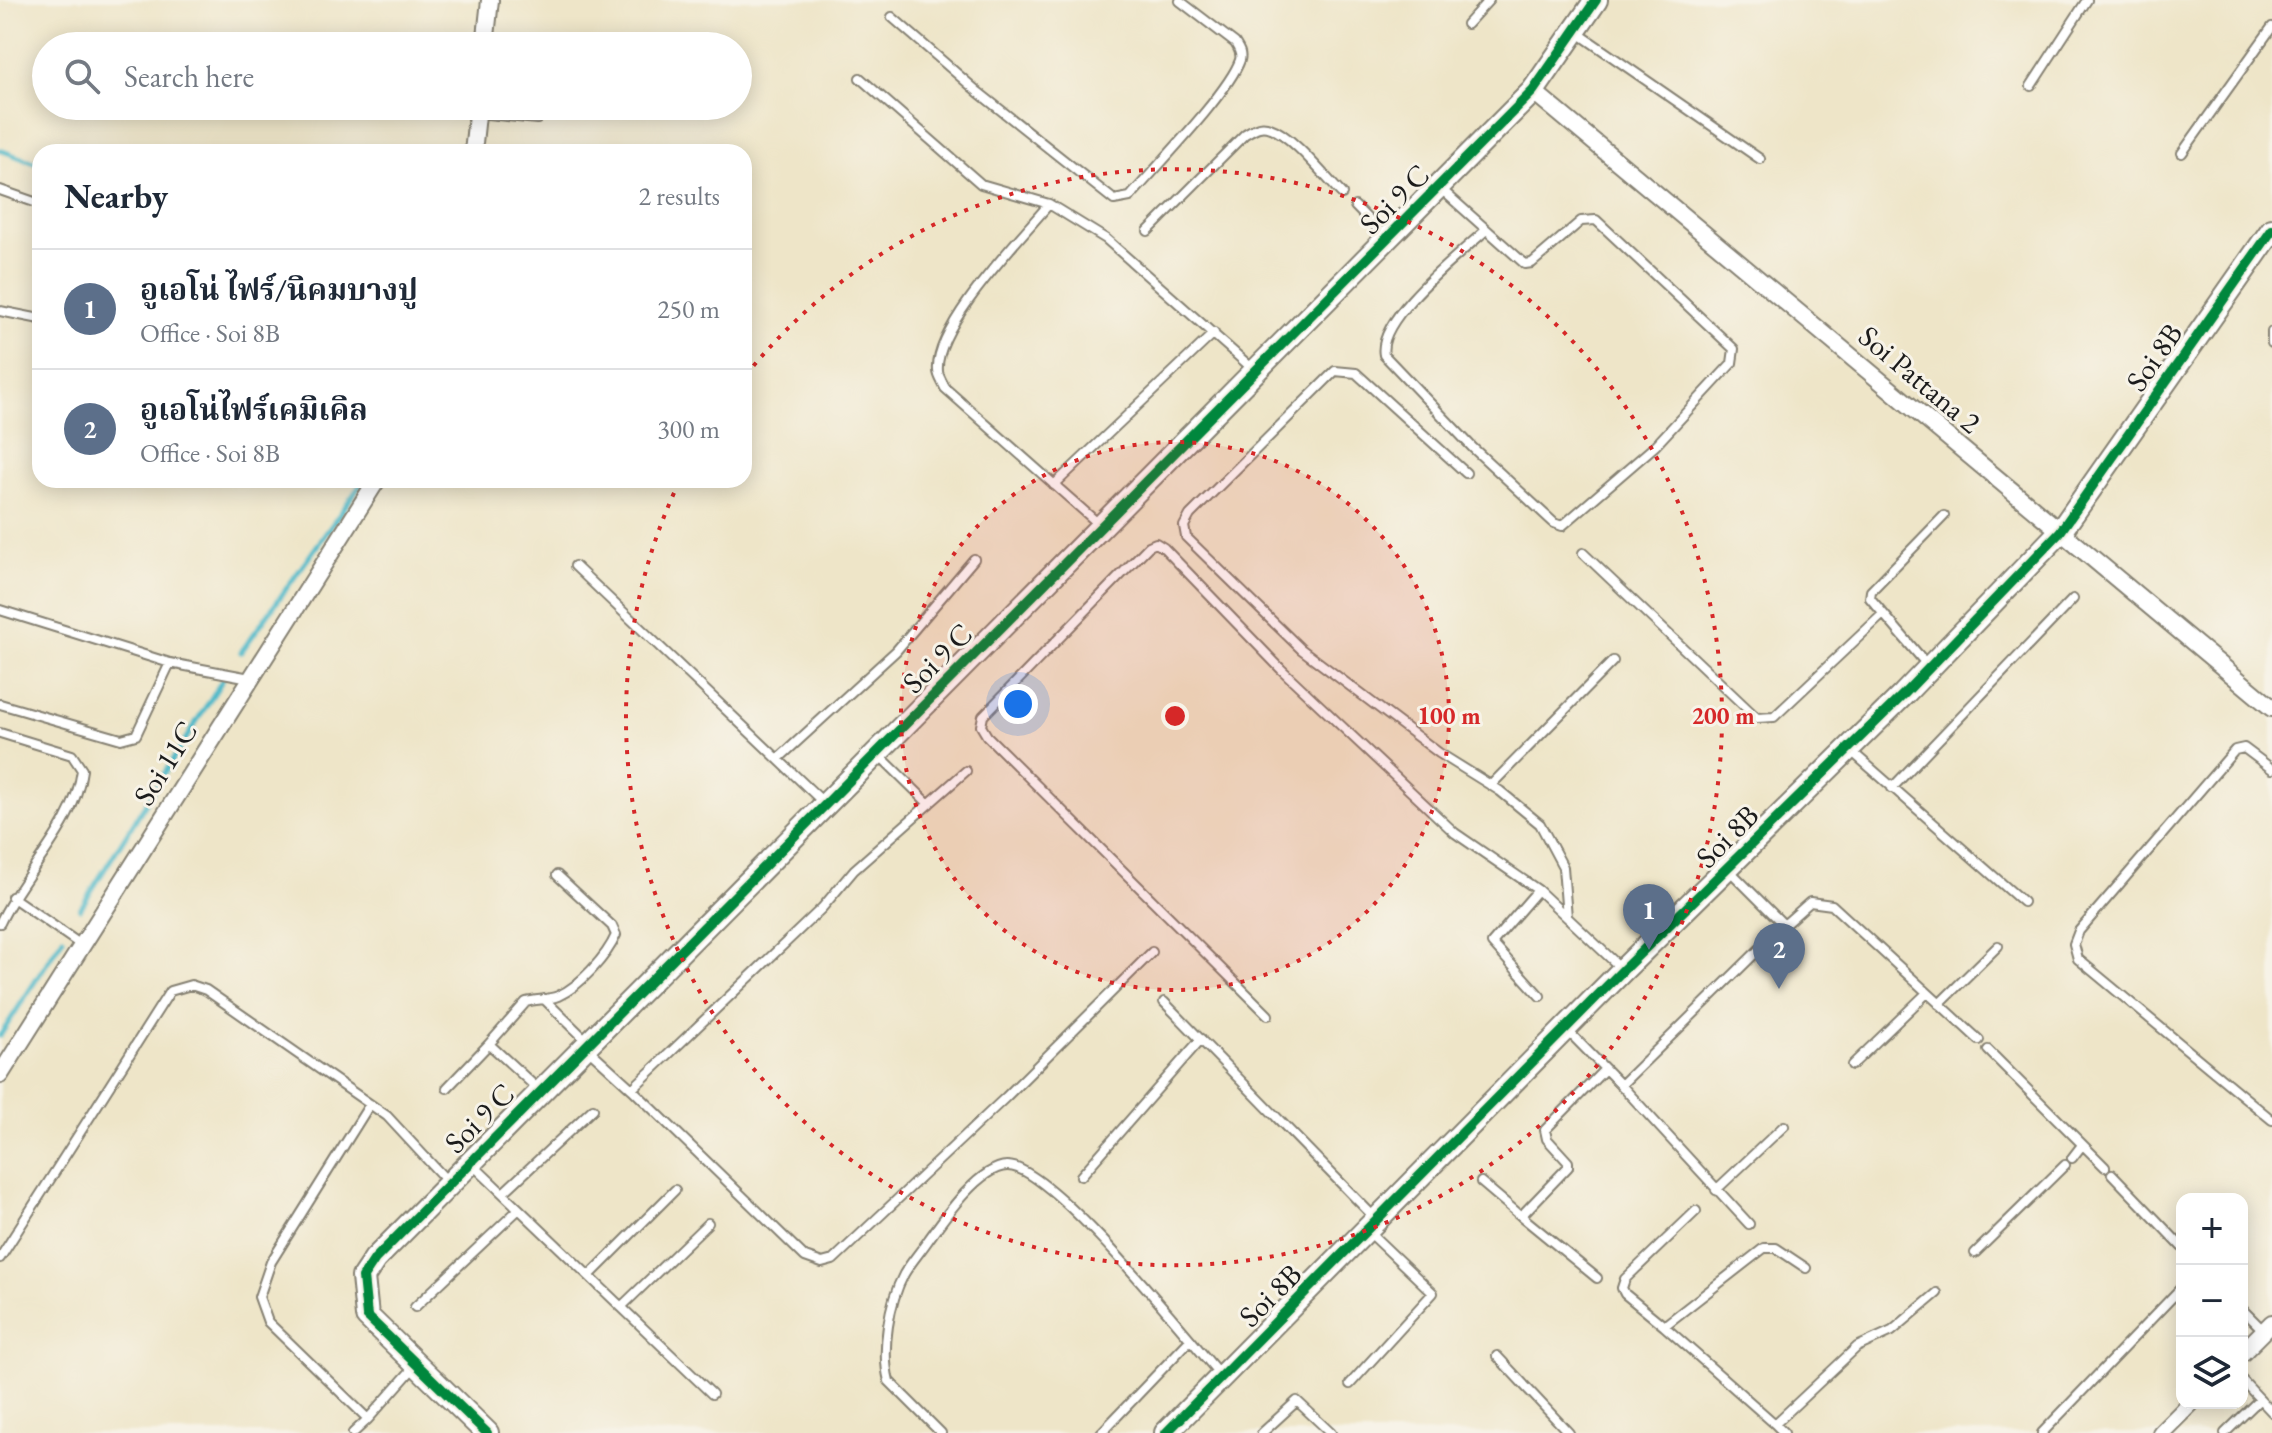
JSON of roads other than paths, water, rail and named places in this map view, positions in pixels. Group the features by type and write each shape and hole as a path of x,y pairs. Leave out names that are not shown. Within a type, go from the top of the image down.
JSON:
{"street":[{"path":"487,32 490,0"},
{"name":"Soi 9 C","path":"416,1366 367,1316 363,1277 375,1259 1533,91 1574,31 1588,3"},
{"name":"Soi Pattana 2","path":"1533,91 2272,708"},
{"path":"474,144 477,120"},
{"name":"Soi 8B","path":"1166,1433 1623,970 1728,870 1930,667 2060,532 2272,230"},
{"name":"Soi 11C","path":"0,1075 84,947 372,488"},
{"path":"2248,1347 2268,1327"},
{"path":"416,1366 477,1429"},
{"path":"2161,1433 2185,1409"}],"lane":[{"path":"1467,24 1489,0"},
{"path":"2031,86 2087,0"},
{"path":"892,17 978,92 1114,200 1121,200 1130,197 1213,101 1240,60 1241,52 1235,43 1180,1"},
{"path":"2182,153 2272,27"},
{"path":"1574,31 1760,159"},
{"path":"860,78 981,184 1049,204 1106,239 1255,371"},
{"path":"1148,231 1245,134 1257,127 1269,127 1283,135 1342,194"},
{"path":"1439,187 1525,264 1532,263 1581,221 1596,220 1734,349 1732,363 1655,446 1562,526 1554,523 1473,448 1384,355 1382,345 1387,331 1409,303 1486,230"},
{"path":"0,190 32,201"},
{"path":"1049,204 963,307 940,355 938,372 945,388 1102,527"},
{"path":"1355,206 1388,240"},
{"path":"0,311 32,317"},
{"path":"2272,332 2272,343"},
{"path":"1054,485 1214,333"},
{"path":"1466,473 1356,373 1335,371 1190,515 1184,526 1186,537 1301,649 1439,753 1491,785 1540,824 1563,867 1567,918"},
{"path":"1930,667 1872,604 1871,591 1944,516"},
{"path":"1268,1015 987,736 981,726 983,716 1149,546 1156,543 1281,669 1455,833 1538,890 1623,970"},
{"path":"1583,553 1757,718 1774,717 1882,615"},
{"path":"778,759 896,651 974,559"},
{"path":"575,566 824,804"},
{"path":"1892,788 2073,599"},
{"path":"0,610 170,663 252,678"},
{"path":"1491,785 1613,661"},
{"path":"0,704 121,739 136,735 170,663"},
{"path":"0,733 72,755 82,770 79,796 12,897 0,923"},
{"path":"1849,748 2023,902"},
{"path":"2272,769 2244,748 2235,750 2125,874 2079,931 2074,944 2078,959 2272,1120"},
{"path":"876,752 929,804"},
{"path":"632,1089 822,908 854,870 966,771"},
{"path":"1728,870 1784,925"},
{"path":"447,1088 526,1002 569,991 611,946 616,935 612,926 557,875"},
{"path":"1538,890 1492,943 1540,996"},
{"path":"12,897 84,947"},
{"path":"1621,1085 1810,902 1832,905 1979,1040"},
{"path":"1939,1004 1998,946"},
{"path":"544,999 805,1257 822,1263 833,1260 1006,1097 1152,952"},
{"path":"0,1258 170,991 191,985 206,990 370,1104 401,1129 448,1183"},
{"path":"1852,1065 1927,993"},
{"path":"1164,1002 1435,1295 1350,1384"},
{"path":"1565,1029 1749,1224"},
{"path":"1081,1176 1201,1039"},
{"path":"489,1044 540,1091"},
{"path":"1988,1050 2176,1241"},
{"path":"1521,1216 1568,1167 1547,1139 1545,1130 1605,1069"},
{"path":"368,1419 323,1371 268,1322 259,1297 271,1262 370,1104"},
{"path":"503,1193 593,1109"},
{"path":"1716,1190 1784,1126"},
{"path":"1975,1253 2082,1145"},
{"path":"471,1162 712,1394"},
{"path":"941,1433 889,1381 887,1352 894,1302 904,1275 955,1203 992,1170 1012,1166 1035,1177 1100,1236 1222,1377"},
{"path":"1481,1182 1597,1278"},
{"path":"589,1276 675,1190"},
{"path":"415,1307 519,1209"},
{"path":"1696,1211 1625,1279 1622,1288 1625,1294 1784,1433"},
{"path":"621,1307 708,1223"},
{"path":"1664,1326 1764,1248 1776,1248 1806,1268"},
{"path":"1775,1424 1857,1347 1892,1331 1937,1293"},
{"path":"2042,1433 2176,1293"},
{"path":"2248,1313 2268,1327"},
{"path":"1101,1433 1190,1340"},
{"path":"1497,1356 1569,1433"},
{"path":"353,1433 416,1366"},
{"path":"2248,1386 2271,1409"},
{"path":"2225,1433 2260,1399"},
{"path":"1262,1433 1297,1401 1329,1432"}],"waterway":[{"path":"0,150 32,162"},
{"path":"241,652 358,488"},
{"path":"80,909 223,679"},
{"path":"0,1036 63,938"}],"place":[{"name":"อูเอโน่ ไฟร์/นิคมบางปู","path":"1649,950"},
{"name":"อูเอโน่ไฟร์เคมิเคิล","path":"1779,989"}]}
